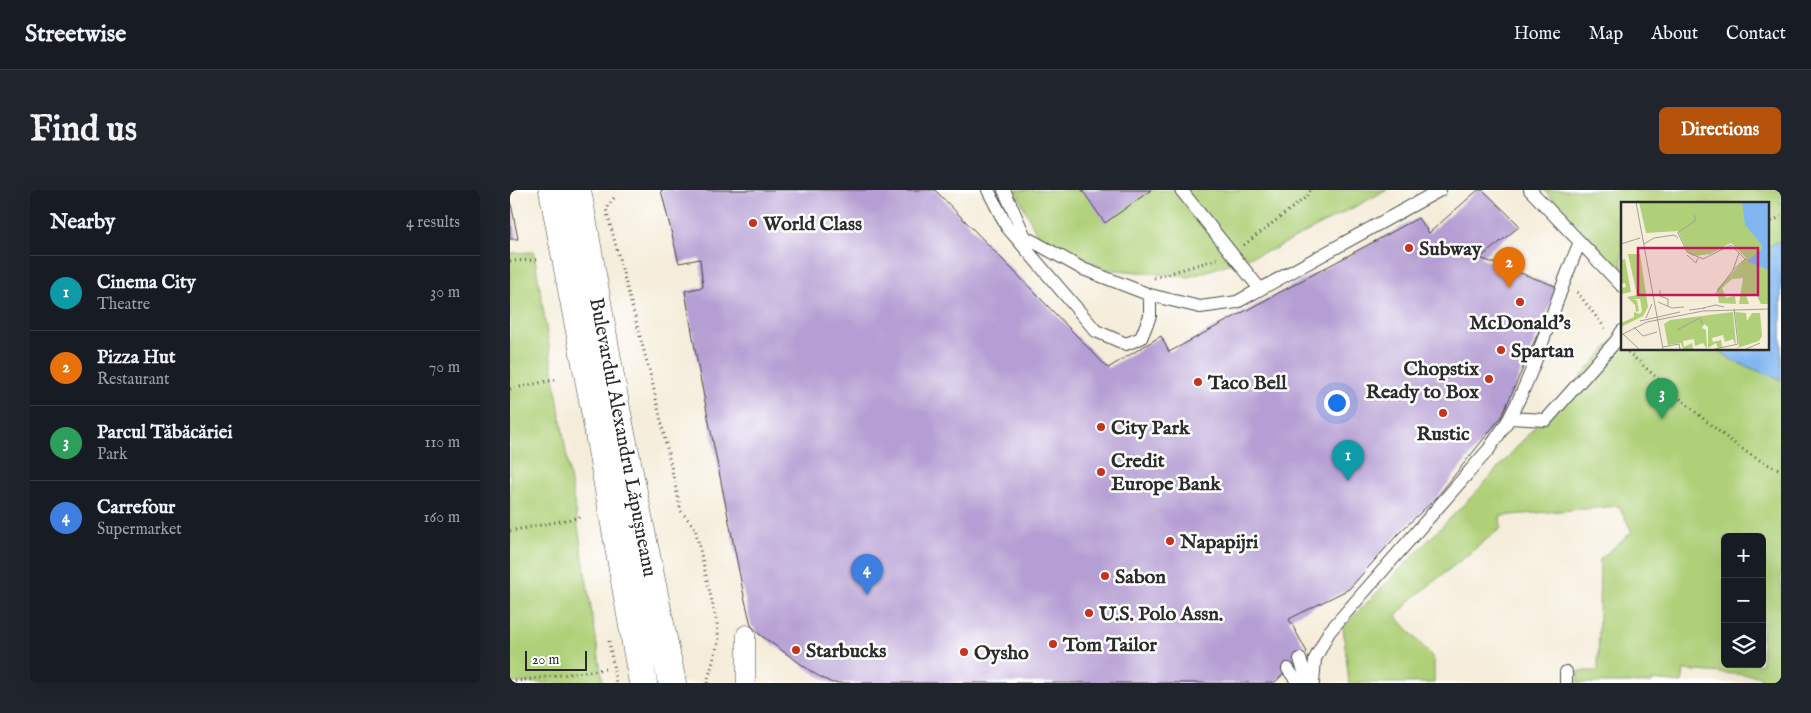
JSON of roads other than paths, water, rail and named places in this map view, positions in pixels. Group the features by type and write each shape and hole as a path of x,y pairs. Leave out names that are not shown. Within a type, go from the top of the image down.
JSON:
{"main road":[{"name":"Bulevardul Alexandru Lăpușneanu","path":"553,190 594,405 643,683"},
{"name":"Bulevardul Alexandru Lăpușneanu","path":"577,190 615,404 672,683"}],"street":[{"path":"746,634 746,683"}],"lane":[{"path":"988,190 1006,227 1096,330 1126,344 1140,338 1150,316 1150,295"},
{"path":"1004,190 1025,237 1083,270 1150,295 1200,307 1236,302 1440,190"},
{"path":"1181,190 1260,289"},
{"path":"1530,190 1621,285"},
{"path":"1313,683 1315,659 1329,632 1489,448 1510,418 1526,384 1565,276 1580,242"},
{"path":"1510,418 1546,420 1621,340"},
{"path":"1300,659 1308,683"},
{"path":"1288,669 1298,683"}],"water":[{"path":"1781,240 1781,380 1733,361 1719,350 1768,350 1768,246"}],"place":[{"name":"World Class","path":"753,223"},
{"name":"Subway","path":"1409,248"},
{"name":"Pizza Hut","path":"1509,288"},
{"name":"McDonald's","path":"1520,302"},
{"name":"Spartan","path":"1501,350"},
{"name":"Chopstix Ready to Box","path":"1489,379"},
{"name":"Taco Bell","path":"1198,382"},
{"name":"Rustic","path":"1443,413"},
{"name":"Parcul Tăbăcăriei","path":"1662,419"},
{"name":"City Park","path":"1101,427"},
{"name":"Credit Europe Bank","path":"1101,472"},
{"name":"Cinema City","path":"1348,481"},
{"name":"Napapijri","path":"1170,541"},
{"name":"Sabon","path":"1105,576"},
{"name":"Carrefour","path":"867,595"},
{"name":"U.S. Polo Assn.","path":"1089,613"},
{"name":"Tom Tailor","path":"1053,644"},
{"name":"Starbucks","path":"796,650"},
{"name":"Oysho","path":"964,652"}]}
